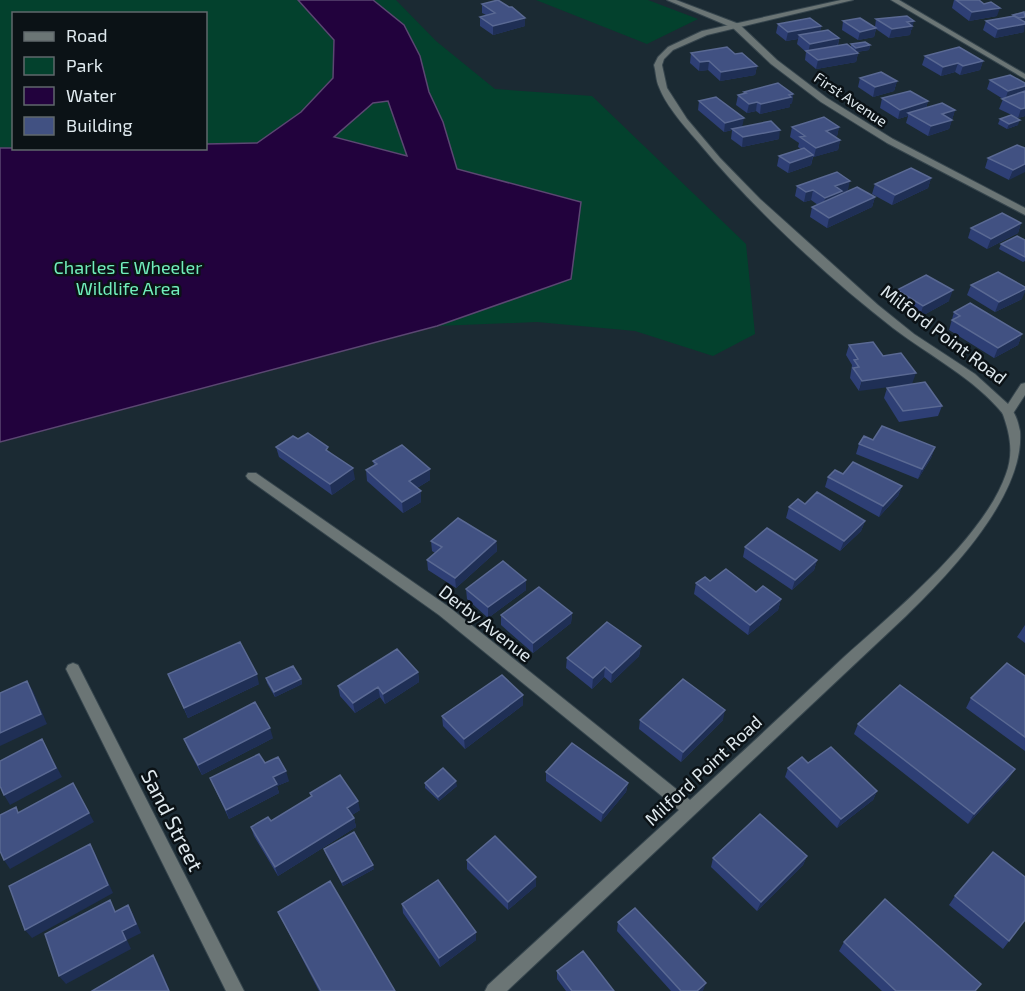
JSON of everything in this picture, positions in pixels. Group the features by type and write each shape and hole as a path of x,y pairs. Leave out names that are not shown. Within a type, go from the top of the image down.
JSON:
{"street":[{"name":"First Avenue","path":"669,0 736,26 774,62 824,100 890,141 1025,212"},
{"name":"Milford Point Road","path":"494,991 936,577 986,520 1004,492 1015,464 1018,439 1008,412 999,400 898,326 842,280 765,208 704,145 679,116 660,84 658,66 662,57 687,39 850,0"},
{"path":"894,0 1025,77"},
{"path":"1008,412 1025,387"},
{"name":"Derby Avenue","path":"252,476 444,611 690,809"},
{"name":"Sand Street","path":"72,669 235,991"}],"green space":[{"name":"Charles E Wheeler Wildlife Area","path":"0,0 396,0 436,41 495,89 592,96 746,244 755,334 713,356 635,331 537,322 437,326 0,442"},
{"path":"536,0 648,0 698,19 647,44"}],"water":[{"name":"Charles E Wheeler Wildlife Area","path":"298,0 373,0 404,25 420,56 429,92 443,122 457,169 581,202 571,279 437,326 0,442 0,148 12,148 12,150 207,150 207,144 257,143 301,112 333,78 334,40","holes":["388,101 407,156 334,137 373,103"]}],"building":[{"path":"498,0 512,7 525,18 493,26 480,17 495,13 482,4"},
{"path":"956,0 979,0 984,4 991,2 1000,8 972,12"},
{"path":"1024,12 1025,17 1019,18 1013,15"},
{"path":"907,16 914,21 907,22 912,26 892,29 876,19"},
{"path":"1014,16 1025,24 998,29 986,21"},
{"path":"810,18 821,26 788,32 778,24"},
{"path":"860,18 876,28 860,32 843,21"},
{"path":"828,30 839,38 810,44 799,35"},
{"path":"865,42 870,45 856,48 851,44"},
{"path":"847,44 858,53 818,60 806,51"},
{"path":"727,47 735,54 742,53 757,66 721,72 709,61 700,62 691,53"},
{"path":"959,47 983,61 963,66 958,63 943,67 925,56"},
{"path":"881,72 897,81 875,87 860,78"},
{"path":"1010,75 1025,83 1025,86 1008,91 990,80"},
{"path":"778,83 793,94 789,95 791,97 761,104 757,102 749,104 738,95 746,93 744,92"},
{"path":"910,91 928,101 900,110 882,98"},
{"path":"1025,91 1025,108 1021,109 1002,99"},
{"path":"716,97 744,118 725,123 699,101"},
{"path":"942,103 955,110 942,114 952,120 931,126 908,113"},
{"path":"1011,115 1020,120 1009,124 1000,119"},
{"path":"824,117 839,127 826,131 840,140 816,148 800,137 805,136 792,127"},
{"path":"771,121 780,130 743,137 732,129"},
{"path":"1017,145 1025,148 1025,164 1013,170 988,158"},
{"path":"804,148 813,155 790,163 779,156"},
{"path":"911,168 931,178 895,195 875,184"},
{"path":"837,172 850,181 835,186 842,191 825,198 813,190 806,192 797,186"},
{"path":"857,187 875,197 829,218 812,207"},
{"path":"1002,213 1021,223 991,239 971,228"},
{"path":"1017,236 1025,240 1025,257 1001,244"},
{"path":"998,272 1025,289 999,302 971,285"},
{"path":"926,275 953,290 923,306 897,290"},
{"path":"970,303 1022,334 998,348 952,320 960,316 954,312"},
{"path":"873,342 883,356 901,353 916,373 862,381 853,368 859,367 854,360 858,359 849,345"},
{"path":"925,382 942,406 903,411 887,388"},
{"path":"882,426 935,447 922,469 859,444 864,436 873,440"},
{"path":"308,433 328,447 326,450 353,468 330,484 276,447 293,436 298,439"},
{"path":"402,445 430,469 409,481 421,491 402,502 366,470 377,464 373,461"},
{"path":"853,462 902,486 883,506 828,477 835,470 843,474"},
{"path":"817,492 865,521 844,541 789,507 798,499 805,504"},
{"path":"458,518 496,541 455,578 427,560 442,547 431,541"},
{"path":"767,528 817,560 795,580 745,547"},
{"path":"503,561 526,580 488,607 466,589"},
{"path":"726,569 756,592 763,586 781,599 750,625 696,583 705,577 710,581"},
{"path":"539,587 572,613 533,643 501,615"},
{"path":"607,622 641,646 612,673 605,667 593,678 567,658"},
{"path":"240,642 257,674 184,708 168,674"},
{"path":"397,649 418,672 383,694 378,687 353,703 338,686"},
{"path":"1007,663 1025,676 1025,737 971,698"},
{"path":"293,666 301,679 274,692 266,678"},
{"path":"502,675 523,695 464,739 442,716"},
{"path":"683,679 725,710 683,752 640,720"},
{"path":"27,681 41,714 0,733 0,693"},
{"path":"900,685 1015,769 974,814 858,724"},
{"path":"255,702 270,728 198,765 184,739"},
{"path":"42,739 56,768 4,795 0,786 0,761"},
{"path":"572,743 628,783 603,813 546,772"},
{"path":"831,747 877,791 841,819 788,768 802,757 808,763"},
{"path":"259,754 265,763 278,757 286,771 273,777 277,784 226,810 210,778"},
{"path":"443,768 456,781 438,797 425,783"},
{"path":"340,775 358,801 347,808 354,818 275,867 251,827 268,817 271,821 312,796 310,793"},
{"path":"73,783 89,813 4,860 0,851 0,815 16,807 18,813"},
{"path":"760,814 807,856 761,902 713,858"},
{"path":"354,832 373,865 342,882 324,849"},
{"path":"495,836 536,877 508,902 467,860"},
{"path":"90,844 108,885 25,930 9,886"},
{"path":"993,852 1025,877 1025,920 1009,941 955,896"},
{"path":"438,880 476,932 439,958 402,904"},
{"path":"330,881 395,991 321,991 278,912"},
{"path":"885,899 981,984 975,991 896,991 844,942"},
{"path":"110,900 115,912 128,905 136,924 122,931 126,940 59,976 45,934"},
{"path":"635,908 706,983 697,991 681,991 618,922"},
{"path":"583,951 614,991 572,991 557,971"},
{"path":"153,955 169,991 92,991"}]}
